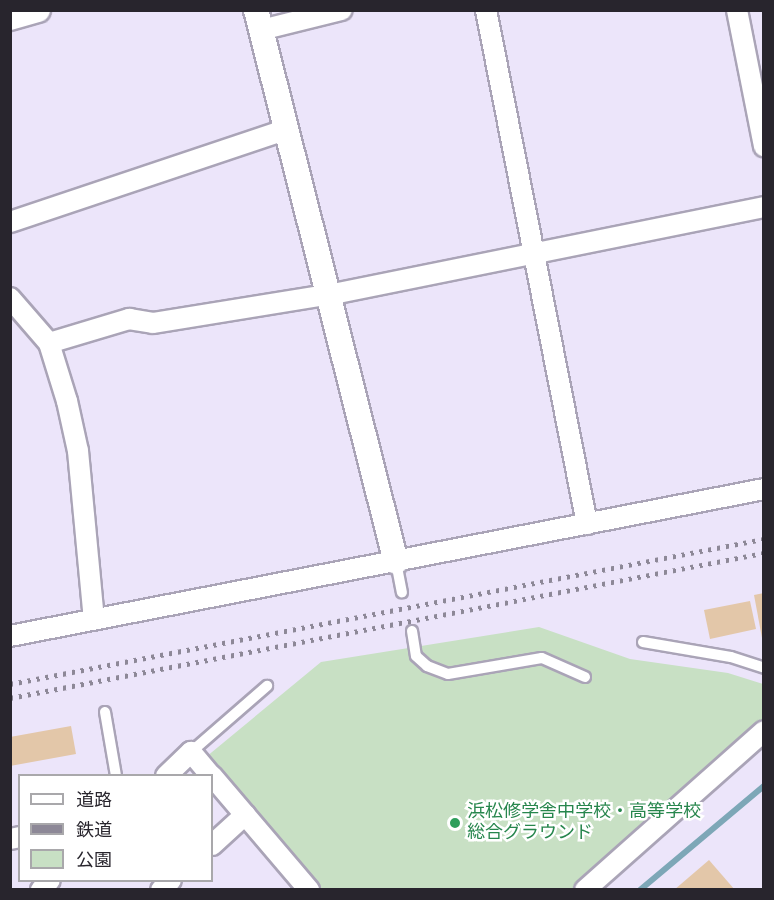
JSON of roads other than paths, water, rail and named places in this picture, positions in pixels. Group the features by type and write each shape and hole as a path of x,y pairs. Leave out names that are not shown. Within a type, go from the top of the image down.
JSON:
{"street":[{"path":"10,18 38,10"},
{"path":"342,10 258,20 396,562"},
{"path":"486,10 587,524"},
{"path":"737,10 764,146"},
{"path":"10,222 285,130"},
{"path":"49,343 129,319 153,323 328,292 764,207"},
{"path":"10,298 49,343 78,451 94,619"},
{"path":"10,636 764,489"},
{"path":"585,890 764,731"},
{"path":"168,774 191,752 209,774"},
{"path":"213,778 309,890"},
{"path":"213,844 245,815"}],"lane":[{"path":"396,562 402,592"},
{"path":"412,631 416,656 427,666 448,675 542,658 585,677"},
{"path":"643,642 731,657 764,668"},
{"path":"191,752 267,686"},
{"path":"105,712 116,774"}],"waterway":[{"path":"640,890 764,786"}],"railway":[{"path":"10,684 764,539"},
{"path":"10,698 764,553"}],"place":[{"name":"浜松修学舎中学校・高等学校 総合グラウンド","path":"455,823"}]}
